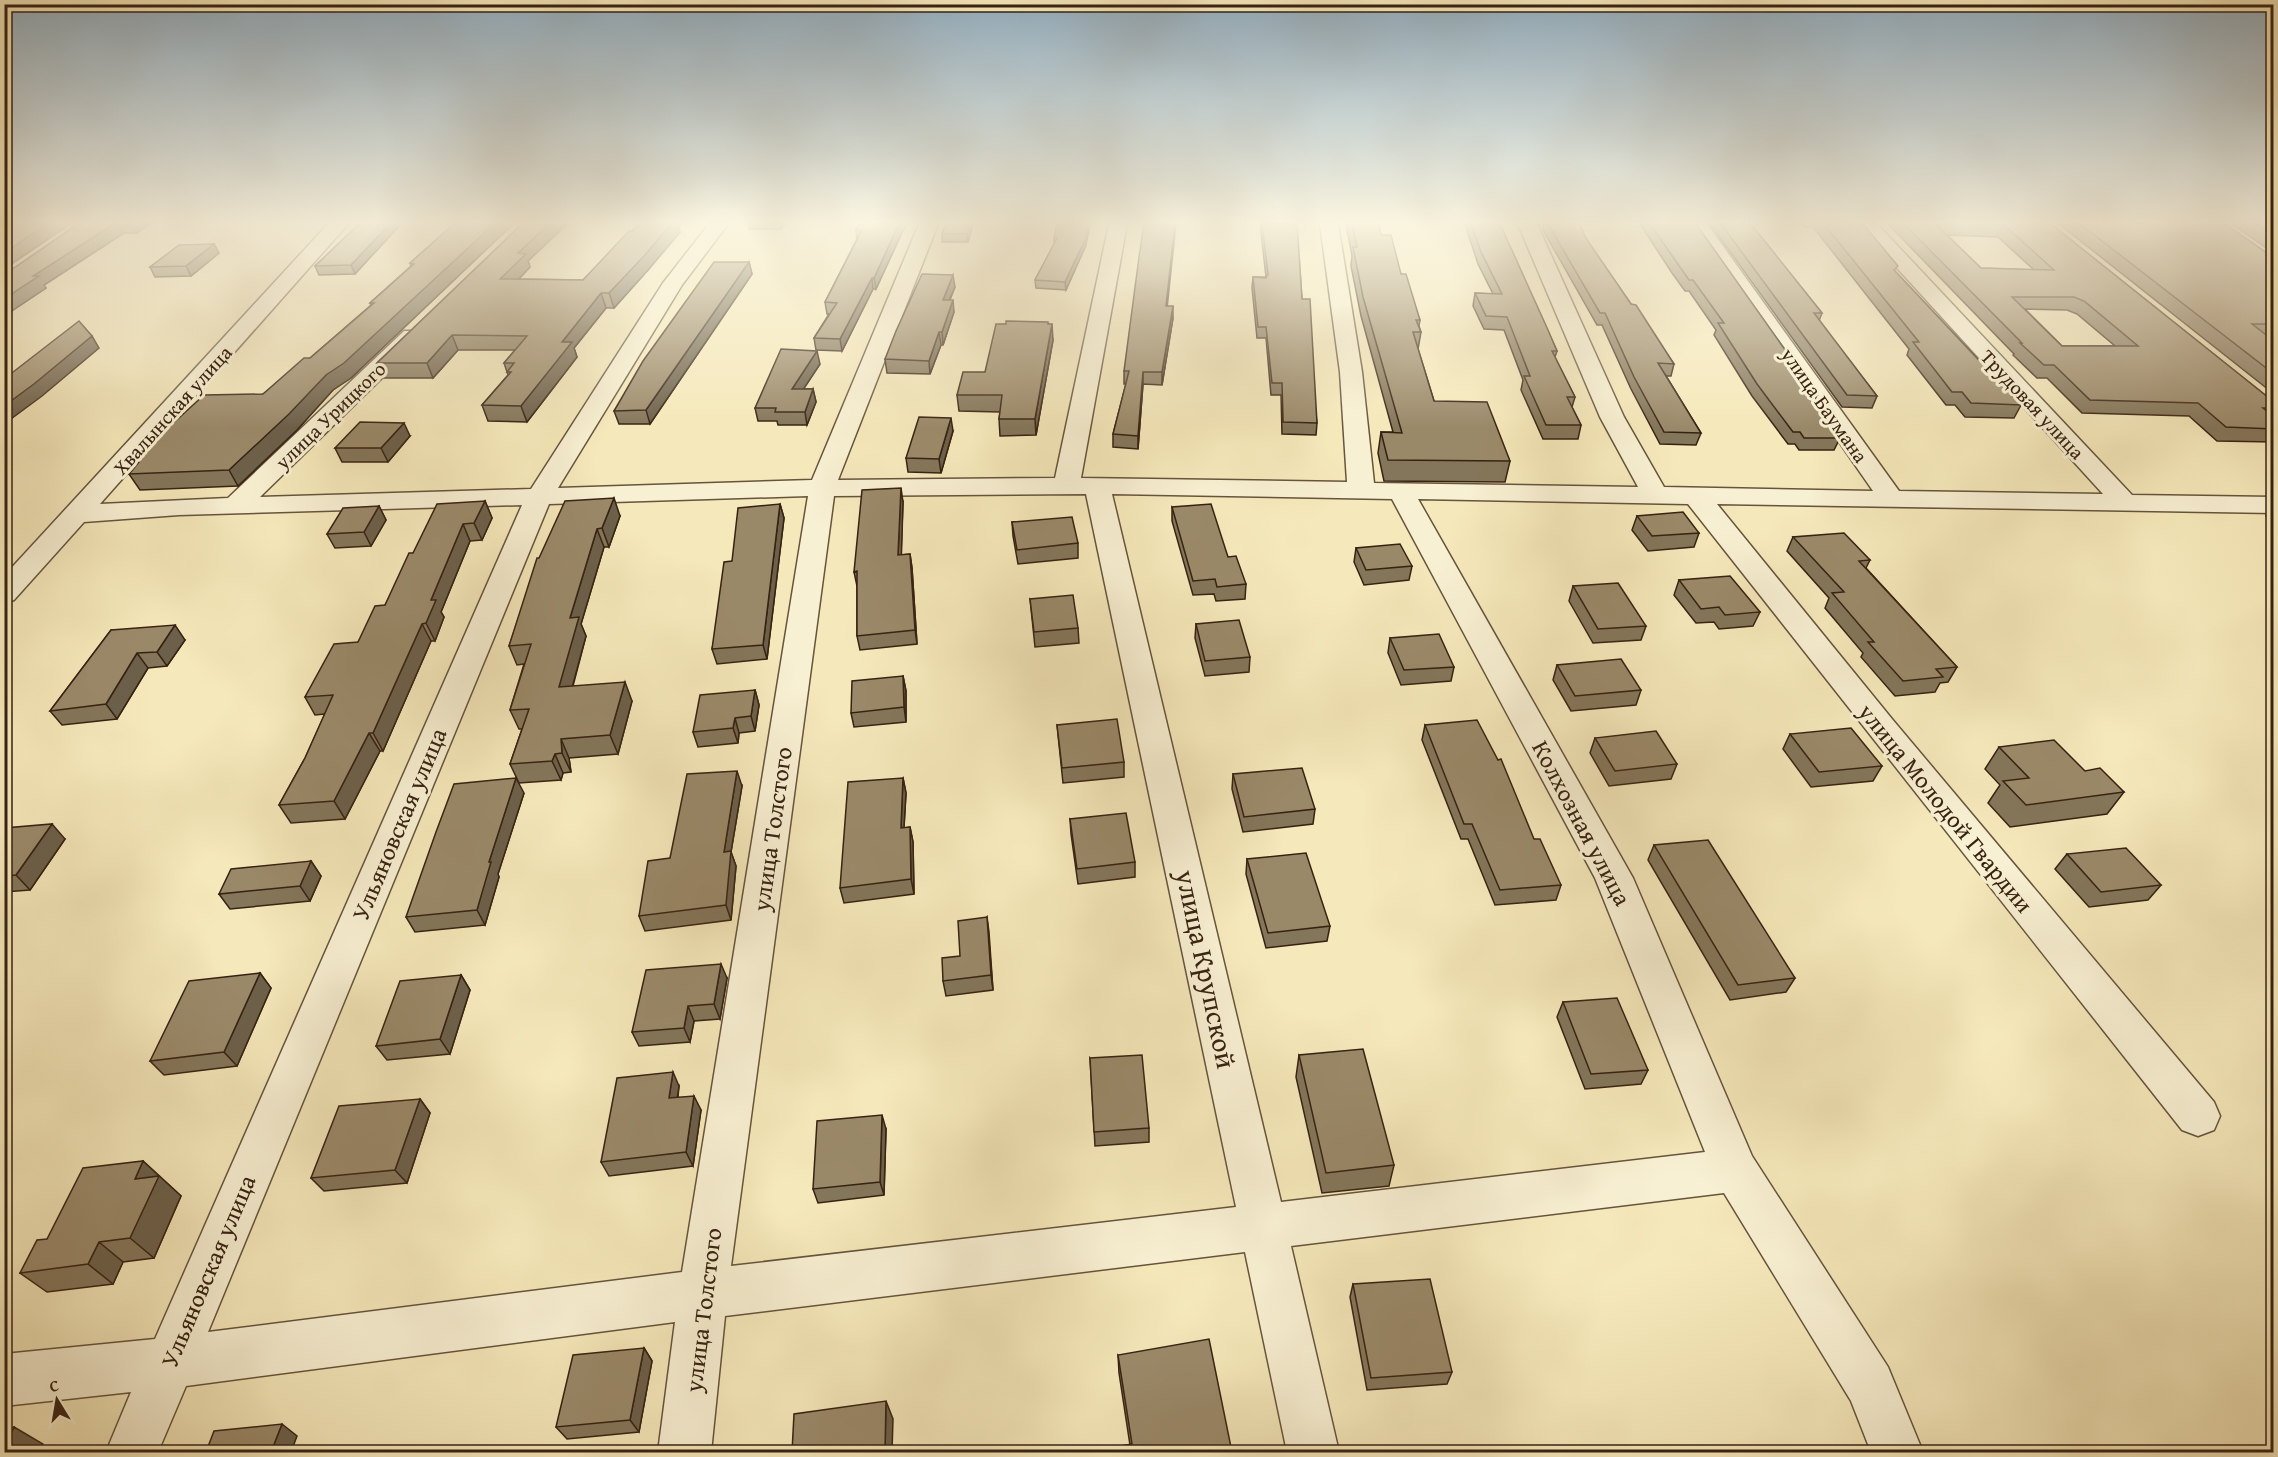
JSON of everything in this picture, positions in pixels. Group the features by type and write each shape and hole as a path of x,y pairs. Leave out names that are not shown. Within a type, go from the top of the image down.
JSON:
{"street":[{"name":"Хвалынская улица","path":"5,593 278,292"},
{"name":"Ульяновская улица","path":"132,1452 539,496 667,292"},
{"name":"улица Толстого","path":"685,1452 703,1294 822,488 901,292"},
{"name":"улица Крупской","path":"1108,292 1081,487 1113,543 1313,1452"},
{"path":"1339,292 1351,372 1361,489"},
{"path":"1557,292 1612,417 1655,495"},
{"name":"улица Баумана","path":"1745,292 1891,498"},
{"name":"Трудовая улица","path":"1929,292 2126,504"},
{"name":"улица Урицкого","path":"236,505 424,324"},
{"path":"78,514 236,505 822,488 1081,487 1361,489 1655,495 1698,498 1891,498 2274,506"},
{"name":"Колхозная улица","path":"1400,490 1614,878 1735,1170 1870,1385 1897,1452"},
{"name":"улица Молодой Гвардии","path":"1698,498 1895,746 2198,1116"},
{"path":"4,1380 168,1363 703,1294 1735,1170"}],"building":[{"path":"4,292 15,292 4,299"},
{"path":"382,292 421,292 344,363 326,375 289,414 229,470 129,474 138,463 131,464 152,437 158,437 204,395 263,394 304,358 310,358 374,303 370,303"},
{"path":"451,292 610,292 601,293 562,342 572,342 521,406 482,405 511,372 507,372 514,363 504,363 527,336 452,335 427,363 377,363"},
{"path":"692,292 728,292 646,410 614,411 643,361"},
{"path":"830,292 865,292 840,339 814,338 837,303 825,302"},
{"path":"914,292 946,292 943,300 953,300 929,361 885,359"},
{"path":"1134,292 1168,292 1166,306 1173,306 1162,372 1143,372 1138,436 1113,434 1129,371 1124,371"},
{"path":"1254,292 1302,292 1302,299 1310,299 1317,423 1283,422 1282,383 1272,383 1266,327 1258,327"},
{"path":"1362,292 1411,292 1420,320 1416,320 1421,332 1413,332 1434,401 1487,402 1510,461 1388,460 1381,432 1402,433"},
{"path":"1501,292 1531,292 1557,351 1552,351 1575,397 1567,397 1581,425 1546,425 1524,376 1530,376 1507,317 1486,316 1475,293 1502,294"},
{"path":"1588,292 1623,292 1631,304 1636,305 1674,364 1658,363 1701,433 1664,432 1634,377 1605,313 1600,313"},
{"path":"1702,292 1744,292 1817,395 1806,394 1840,438 1804,438 1800,432 1793,432 1757,384 1718,323 1724,323"},
{"path":"1771,292 1805,292 1822,313 1814,313 1877,396 1847,395"},
{"path":"1879,292 1915,292 2021,405 1971,403 1962,392 1952,392 1913,342 1919,342"},
{"path":"1971,292 2136,292 2274,402 2274,408 2263,408 2274,417 2274,429 2226,427 2198,403 2090,400 2054,365 2044,365 2020,343 2022,343","holes":["2012,297 2074,297 2084,301 2138,346 2062,346"]},
{"path":"2168,292 2274,292 2274,324 2252,324 2274,341 2274,374"},
{"path":"79,321 92,336 4,406 4,379"},
{"path":"1006,321 1052,324 1035,419 999,419 1002,395 957,395 963,372 985,372 996,324 1006,324"},
{"path":"781,349 817,351 792,389 813,389 805,412 775,412 776,408 755,408"},
{"path":"919,417 951,418 939,459 906,458"},
{"path":"360,422 404,423 381,448 335,448"},
{"path":"901,488 898,555 910,554 915,630 857,636 857,571 854,572 862,490"},
{"path":"614,498 602,528 597,529 570,618 579,617 559,687 625,682 610,735 561,739 562,753 555,754 552,761 510,764 529,709 510,710 531,644 509,646 537,558 565,501"},
{"path":"485,501 474,523 463,524 431,600 436,600 426,623 422,624 373,733 369,733 334,801 279,805 305,758 333,695 305,697 334,644 358,642 375,606 385,605 409,553 413,553 437,504"},
{"path":"780,504 763,645 712,649 724,562 732,561 738,508"},
{"path":"1211,504 1228,557 1236,556 1246,584 1217,587 1215,579 1193,581 1172,507"},
{"path":"379,506 364,532 327,534 343,508"},
{"path":"1683,512 1699,533 1652,536 1637,516"},
{"path":"1072,517 1078,543 1017,550 1012,522"},
{"path":"1844,533 1870,560 1859,561 1957,667 1936,669 1943,677 1903,681 1868,642 1874,642 1832,593 1844,592 1793,537"},
{"path":"1400,544 1412,566 1366,570 1356,548"},
{"path":"1730,576 1760,612 1725,615 1719,607 1701,609 1679,580"},
{"path":"1618,583 1646,626 1598,629 1573,586"},
{"path":"1073,595 1078,628 1034,632 1030,599"},
{"path":"1239,620 1250,657 1205,661 1196,624"},
{"path":"175,625 157,652 137,653 106,704 50,711 111,630"},
{"path":"1439,634 1454,667 1404,670 1390,638"},
{"path":"1621,659 1641,690 1575,696 1557,665"},
{"path":"903,676 904,707 851,713 852,681"},
{"path":"755,690 751,716 735,718 733,728 693,732 700,695"},
{"path":"1117,719 1124,762 1062,768 1057,725"},
{"path":"1477,720 1498,760 1501,759 1534,839 1540,839 1561,885 1500,890 1472,824 1464,824 1425,725"},
{"path":"1851,728 1882,766 1819,772 1790,734"},
{"path":"1656,731 1677,764 1615,771 1595,738"},
{"path":"2054,740 2085,771 2100,768 2124,792 2026,805 2003,781 2029,778 1999,747"},
{"path":"1302,768 1315,809 1244,817 1233,774"},
{"path":"737,771 724,852 731,851 726,905 639,916 648,861 670,858 687,774"},
{"path":"516,778 489,862 491,862 477,910 406,917 454,784"},
{"path":"903,778 901,828 910,827 911,879 840,888 848,782"},
{"path":"1126,813 1135,862 1077,869 1070,819"},
{"path":"52,824 16,875 4,876 4,828"},
{"path":"1708,840 1795,978 1738,985 1654,845"},
{"path":"2126,848 2161,885 2101,892 2067,854"},
{"path":"1306,853 1330,926 1268,933 1247,859"},
{"path":"311,861 300,886 219,894 231,869"},
{"path":"987,917 991,975 943,981 942,958 960,956 958,921"},
{"path":"721,964 714,1004 688,1006 684,1028 632,1032 646,970"},
{"path":"260,973 224,1052 150,1061 189,981"},
{"path":"461,975 440,1039 376,1046 400,981"},
{"path":"1617,998 1648,1070 1591,1074 1563,1002"},
{"path":"1363,1049 1394,1165 1326,1173 1299,1055"},
{"path":"1142,1055 1149,1128 1094,1132 1090,1058"},
{"path":"673,1072 669,1098 694,1096 686,1152 601,1162 617,1078"},
{"path":"420,1099 395,1170 311,1178 339,1106"},
{"path":"882,1115 880,1182 813,1189 817,1121"},
{"path":"143,1161 135,1179 159,1176 130,1238 99,1242 88,1264 20,1273 37,1240 47,1239 83,1168"},
{"path":"1430,1279 1452,1372 1371,1378 1353,1284"},
{"path":"1209,1339 1232,1452 1109,1452 1108,1448 1132,1444 1118,1355"},
{"path":"644,1348 630,1420 556,1427 573,1355"},
{"path":"886,1401 885,1452 792,1452 794,1414"},
{"path":"282,1424 271,1452 206,1452 214,1431"},
{"path":"14,1427 4,1448 4,1429"}]}
